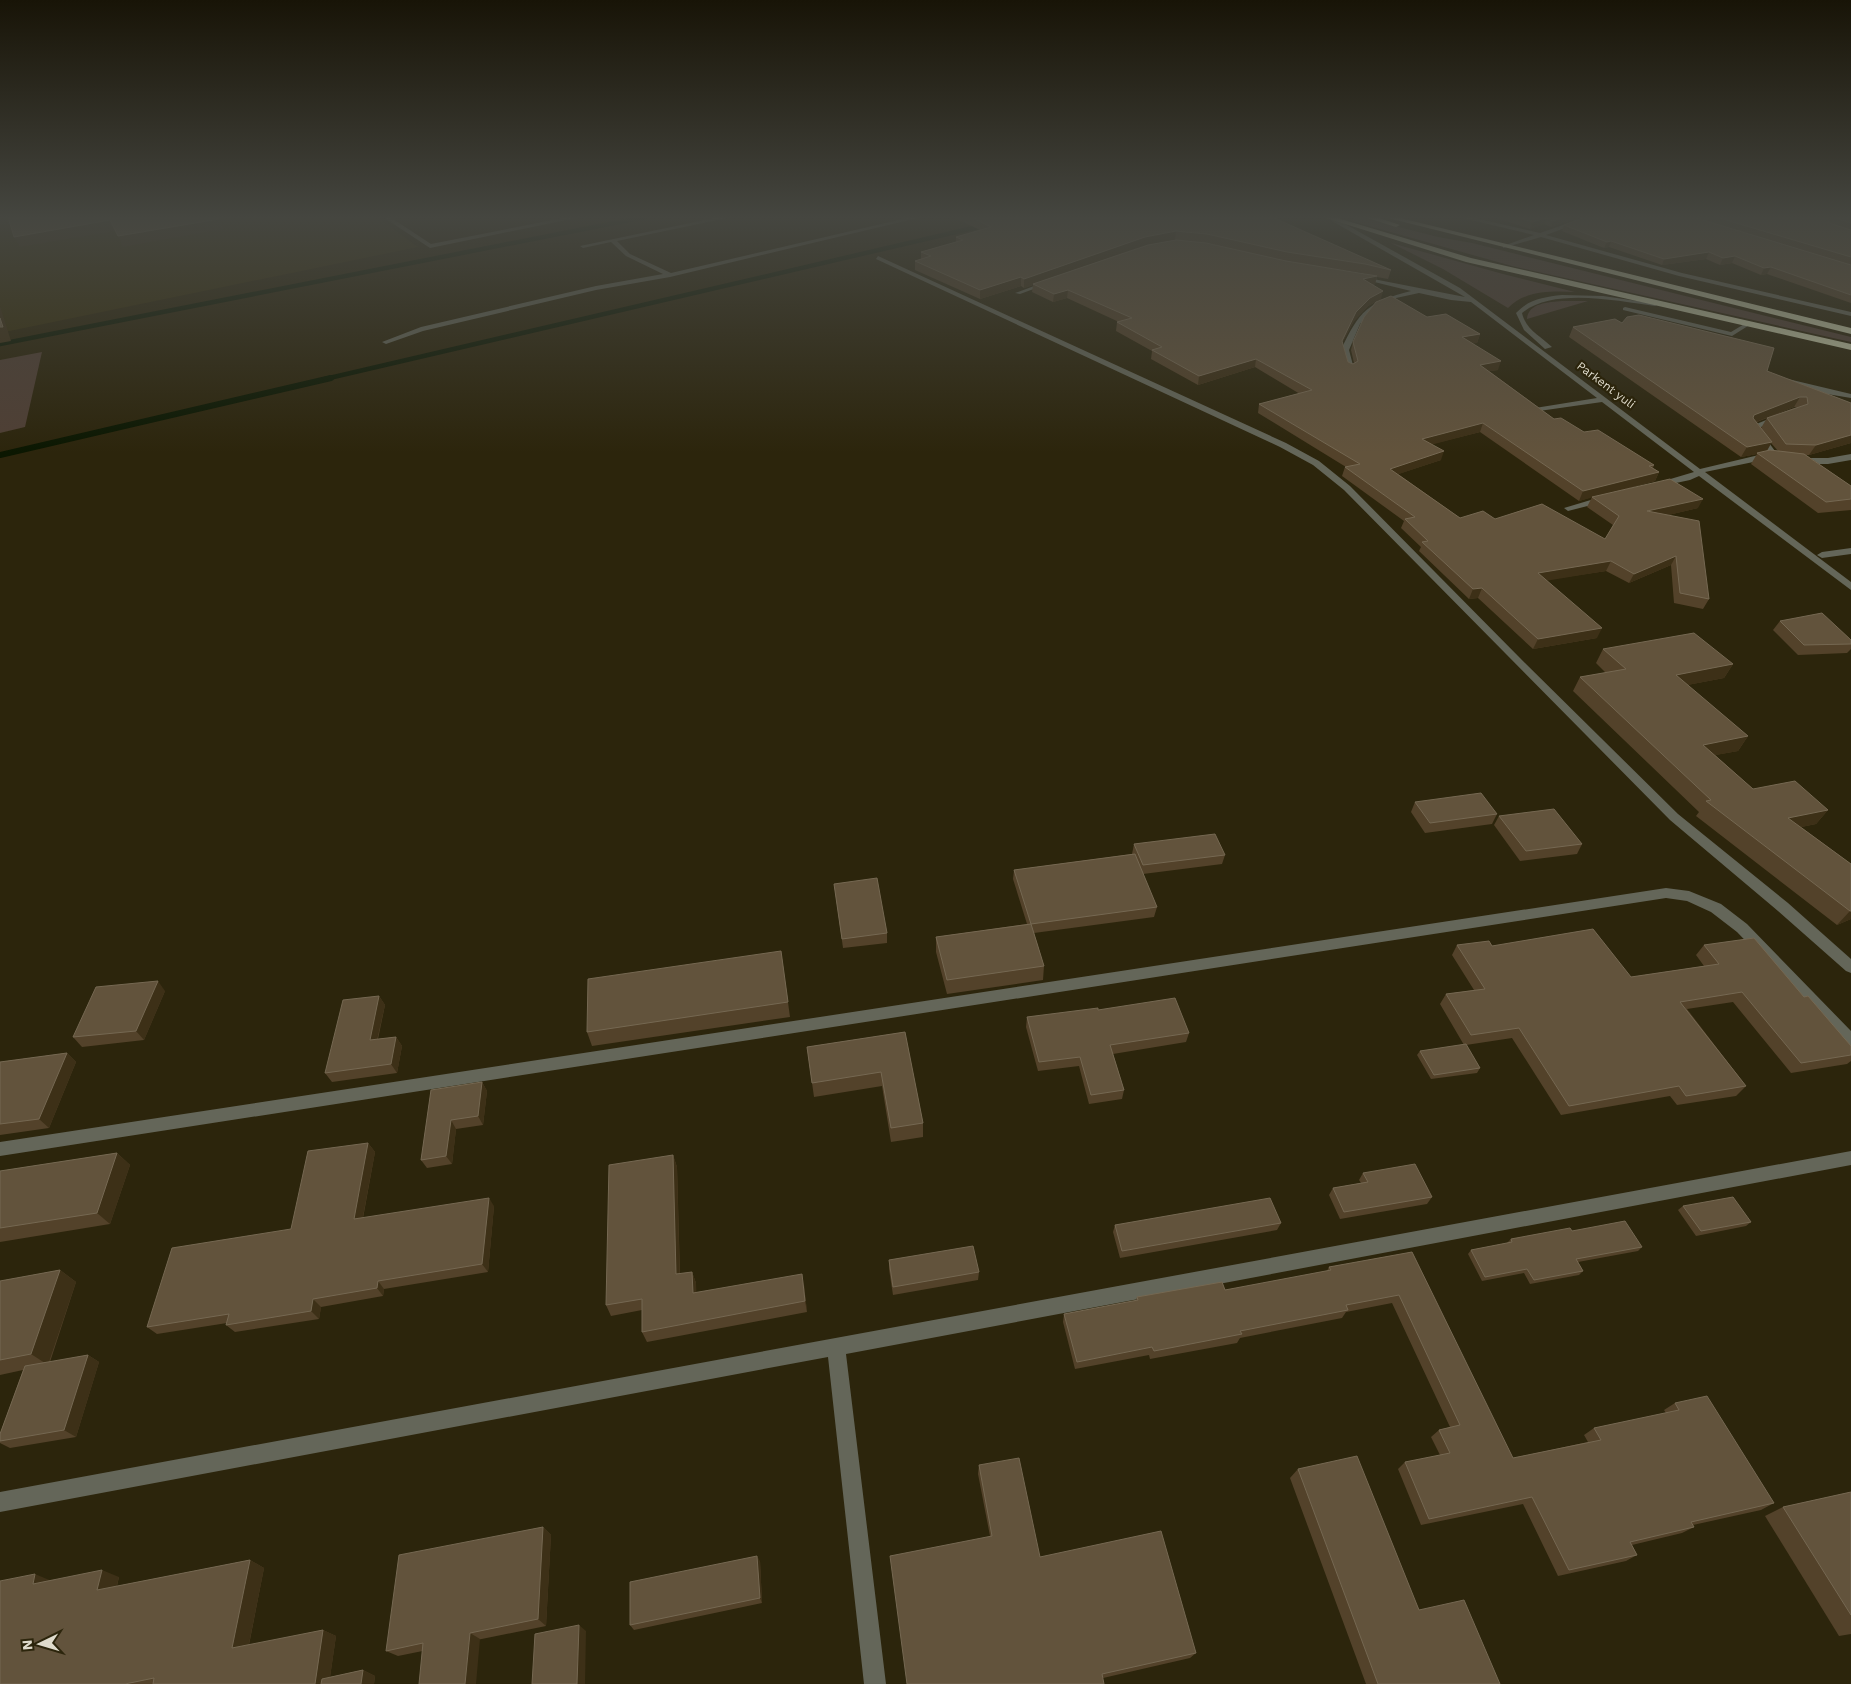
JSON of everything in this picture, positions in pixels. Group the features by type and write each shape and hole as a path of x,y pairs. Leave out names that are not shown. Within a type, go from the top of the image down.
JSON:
{"highway":[{"path":"1619,296 1851,347"},
{"path":"1705,296 1851,331"}],"street":[{"path":"386,342 421,329 564,296"},
{"path":"960,296 1267,437 1316,463 1347,488 1674,817 1783,907 1851,967"},
{"path":"1350,369 1345,350 1357,323 1371,308 1399,296"},
{"path":"1441,296 1472,300"},
{"name":"Parkent yuli","path":"1466,296 1604,400 1851,576"},
{"path":"1771,296 1851,314"},
{"name":"Parkent yuli","path":"1655,304 1569,297 1545,299 1528,304 1518,314 1519,319 1526,328 1557,354 1851,587"},
{"path":"1625,309 1732,334 1748,324"},
{"path":"1784,378 1824,391 1851,396"},
{"path":"1536,410 1604,400"},
{"path":"1777,459 1753,427 1788,414"},
{"path":"1650,487 1687,478 1704,470 1763,457 1828,462 1851,457"},
{"path":"1568,508 1614,496"},
{"path":"1822,555 1851,551"},
{"path":"0,1148 1666,893 1689,896 1716,908 1742,928 1851,1042"},
{"path":"0,1502 1851,1158"},
{"path":"836,1347 875,1684"}],"shaded area":[{"path":"0,296 182,296 0,333"},
{"path":"1487,296 1529,296 1515,302 1508,308"},
{"path":"1644,296 1684,296 1851,337 1851,342"},
{"path":"1562,301 1588,301 1527,319 1531,310 1540,304"},
{"path":"42,352 25,427 0,433 0,360"}],"building":[{"path":"1081,296 1374,296 1356,312 1342,341 1348,362 1353,364 1358,361 1353,342 1364,317 1376,302 1391,296 1427,317 1446,314 1480,334 1462,337 1501,361 1480,365 1554,419 1561,418 1584,432 1598,430 1654,465 1649,466 1659,472 1583,491 1483,423 1422,439 1444,451 1390,469 1460,518 1483,511 1495,519 1542,504 1605,539 1619,516 1592,497 1670,479 1703,499 1647,511 1699,521 1709,599 1680,593 1676,556 1634,574 1611,561 1538,573 1602,628 1538,639 1482,588 1473,589 1422,542 1428,541 1405,519 1415,517 1345,467 1360,464 1259,404 1312,390 1256,359 1199,376 1152,350 1162,347 1117,322 1132,318"},
{"path":"1639,315 1774,348 1767,371 1851,403 1851,435 1816,445 1786,444 1767,418 1808,404 1807,397 1800,397 1754,415 1753,418 1772,442 1747,447 1573,327 1615,319 1622,323 1627,317"},
{"path":"1770,450 1804,454 1851,486 1851,499 1826,502 1757,453"},
{"path":"1822,613 1851,640 1851,644 1804,645 1780,621"},
{"path":"1694,633 1733,664 1676,675 1748,736 1703,745 1753,789 1795,781 1828,810 1788,818 1851,864 1851,911 1706,801 1711,800 1580,677 1626,669 1603,649"},
{"path":"1481,793 1497,814 1430,823 1415,802"},
{"path":"1554,809 1582,844 1526,851 1499,816"},
{"path":"1215,834 1225,855 1143,865 1134,844"},
{"path":"1135,854 1157,907 1031,924 1014,870"},
{"path":"877,878 887,933 842,939 834,884"},
{"path":"1031,924 1044,966 947,980 936,937"},
{"path":"1593,929 1631,977 1719,964 1704,945 1754,938 1804,997 1808,996 1851,1046 1851,1055 1801,1063 1742,992 1680,1002 1746,1086 1686,1096 1679,1086 1569,1106 1519,1028 1471,1035 1446,994 1485,989 1457,945 1489,941 1492,946"},
{"path":"781,951 788,1002 587,1032 588,979"},
{"path":"158,981 136,1031 73,1037 96,987"},
{"path":"379,996 370,1040 396,1037 391,1064 325,1073 343,1000"},
{"path":"1175,998 1189,1033 1110,1045 1124,1090 1091,1095 1080,1057 1039,1062 1027,1017 1098,1008 1098,1010"},
{"path":"905,1032 923,1123 891,1128 881,1072 812,1083 807,1047"},
{"path":"1466,1044 1480,1068 1434,1075 1420,1051"},
{"path":"67,1053 39,1119 0,1124 0,1062"},
{"path":"482,1082 478,1116 451,1120 446,1156 421,1160 431,1090"},
{"path":"368,1143 354,1219 489,1198 482,1264 378,1281 377,1288 313,1299 311,1311 226,1325 229,1314 147,1327 172,1248 291,1229 308,1151"},
{"path":"117,1153 97,1213 0,1228 0,1171"},
{"path":"673,1155 676,1274 692,1272 693,1293 802,1274 805,1301 642,1332 642,1299 606,1305 609,1165"},
{"path":"1415,1164 1432,1197 1344,1212 1333,1188 1368,1182 1363,1173"},
{"path":"1733,1197 1751,1222 1701,1231 1683,1206"},
{"path":"1270,1198 1281,1223 1122,1251 1115,1225"},
{"path":"1625,1221 1642,1247 1576,1259 1583,1271 1534,1280 1527,1269 1485,1277 1471,1250 1512,1242 1511,1239 1570,1228 1572,1231"},
{"path":"973,1246 979,1272 893,1287 889,1260"},
{"path":"1412,1252 1513,1458 1601,1440 1594,1428 1679,1410 1675,1403 1707,1396 1774,1503 1691,1522 1694,1527 1630,1542 1637,1555 1569,1570 1532,1497 1429,1519 1405,1462 1450,1453 1439,1430 1460,1425 1399,1295 1346,1305 1348,1310 1240,1331 1242,1334 1154,1351 1152,1347 1077,1362 1064,1314 1138,1300 1137,1297 1222,1282 1225,1290 1331,1270 1329,1267"},
{"path":"60,1270 31,1354 0,1360 0,1281"},
{"path":"88,1355 64,1430 0,1441 0,1434 25,1366"},
{"path":"1357,1456 1419,1610 1464,1600 1500,1684 1378,1684 1298,1469"},
{"path":"1019,1458 1040,1557 1161,1531 1196,1653 1102,1674 1104,1684 907,1684 890,1556 992,1536 979,1465"},
{"path":"1851,1492 1851,1615 1783,1507"},
{"path":"543,1527 538,1619 470,1633 465,1684 419,1684 423,1643 386,1651 399,1555"},
{"path":"757,1556 760,1598 630,1625 630,1582"},
{"path":"250,1560 232,1648 323,1630 315,1684 153,1684 154,1678 125,1684 0,1684 0,1581 35,1574 33,1584 102,1570 97,1590"},
{"path":"579,1625 577,1684 532,1684 535,1634"},
{"path":"363,1670 361,1684 321,1684 322,1679"}],"waterway":[{"path":"0,344 246,296"},
{"path":"325,379 683,296"},
{"path":"0,455 331,378"}]}
